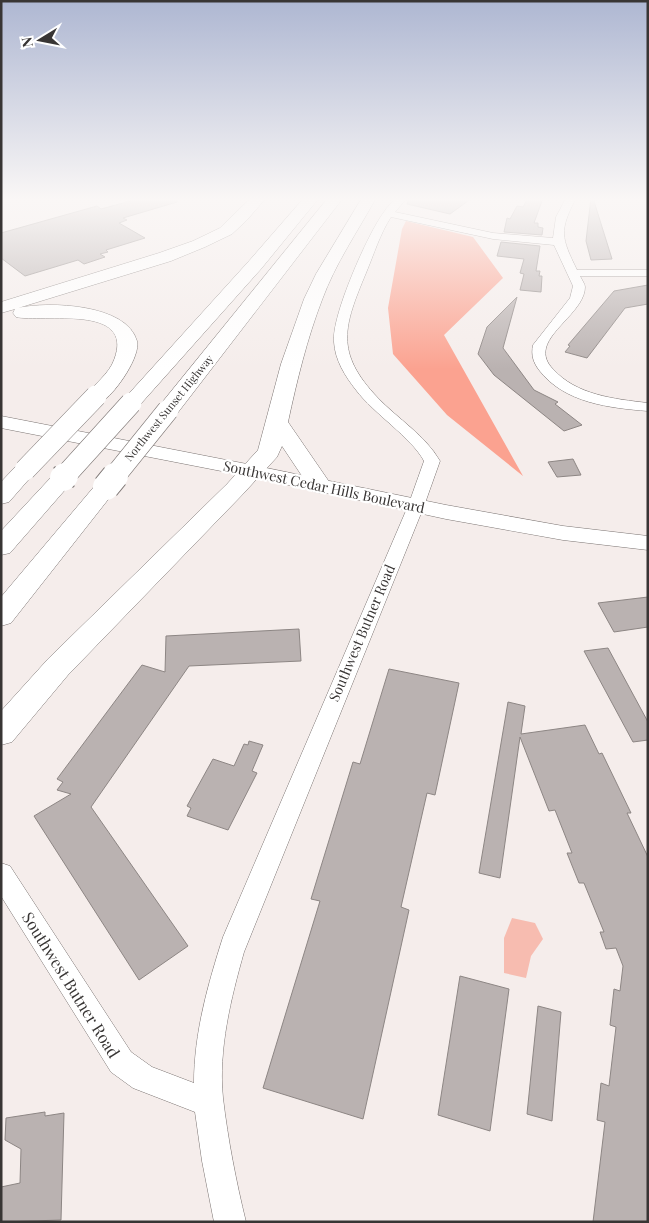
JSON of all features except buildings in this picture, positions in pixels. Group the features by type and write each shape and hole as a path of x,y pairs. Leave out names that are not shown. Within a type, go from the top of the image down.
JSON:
{"highway":[{"path":"1,308 170,255"},
{"path":"220,302 229,276 245,255"},
{"path":"1,547 263,255"},
{"name":"Northwest Sunset Highway","path":"1,616 291,255"},
{"path":"1,733 58,667 269,452 291,364 313,299 336,255"},
{"path":"1,318 25,312 54,310 96,316 122,329 128,347 125,358 96,396 1,497"},
{"path":"277,421 320,486"}],"main road":[{"name":"Southwest Cedar Hills Boulevard","path":"1,422 252,471 416,506 563,533 648,543"}],"street":[{"name":"Southwest Butner Road","path":"230,1222 217,1167 210,1103 209,1057 222,980 236,937 416,506 430,467 430,457 422,446 361,387 343,358 340,342 343,318 367,255"},
{"path":"563,255 579,286 576,298 540,345 538,354 541,363 554,378 573,390 617,403 648,407"},
{"path":"574,273 648,273"},
{"name":"Southwest Butner Road","path":"1,874 121,1062 142,1078 210,1103"}],"shaded area":[{"path":"397,255 486,255 503,278 444,335 523,476 447,415 393,354 388,308"},
{"path":"512,918 535,923 543,939 531,956 526,978 504,973 504,938"}]}
